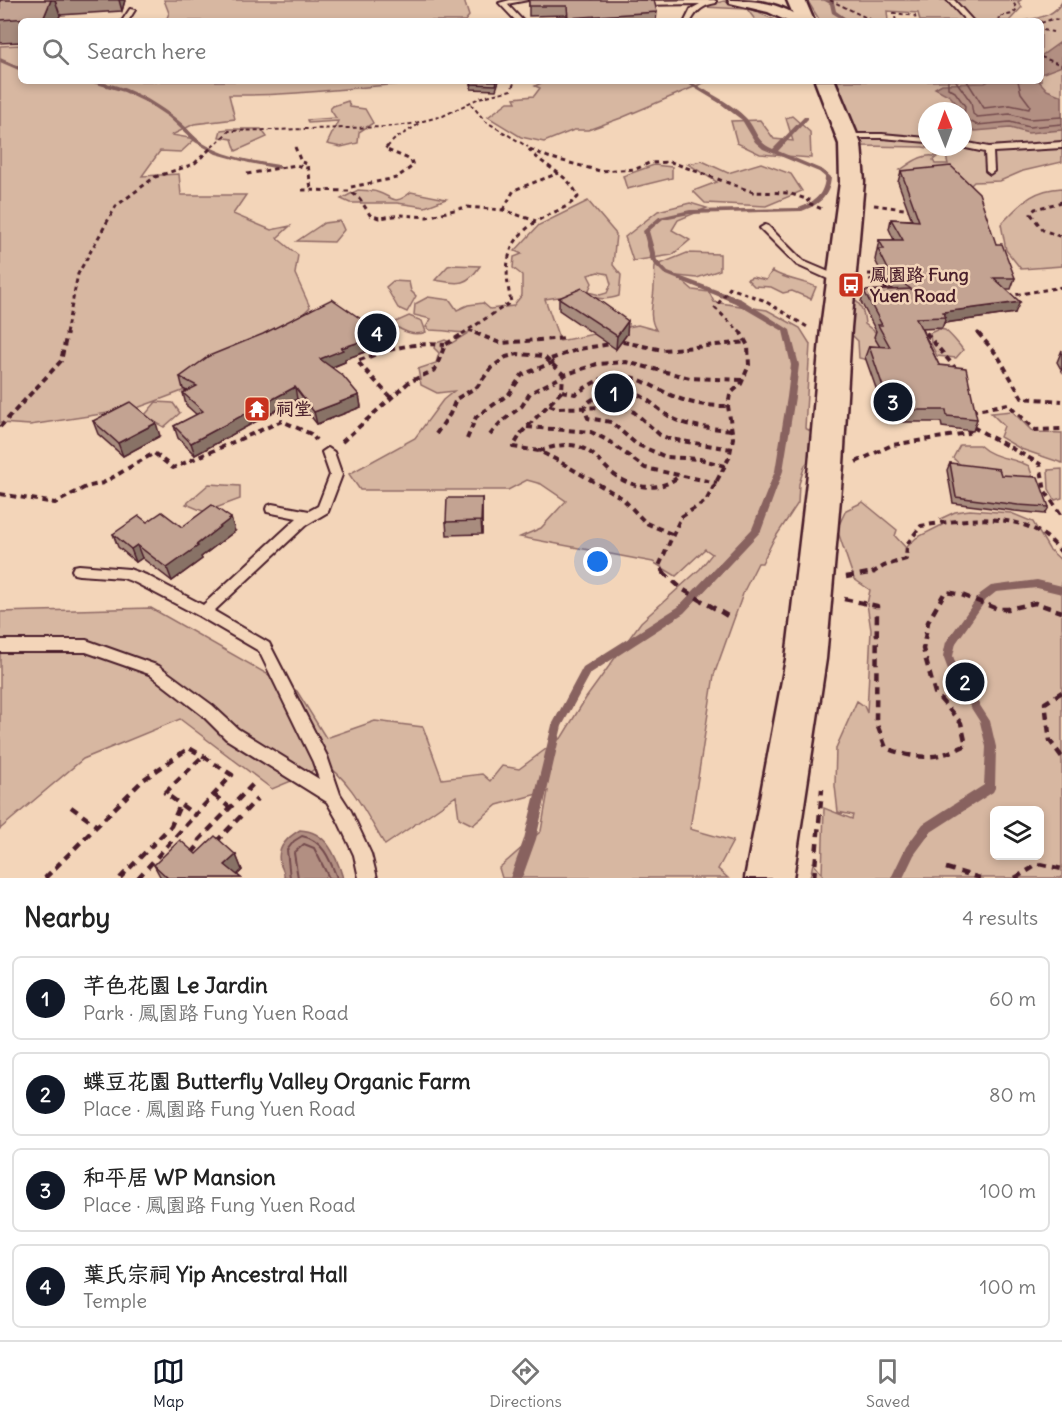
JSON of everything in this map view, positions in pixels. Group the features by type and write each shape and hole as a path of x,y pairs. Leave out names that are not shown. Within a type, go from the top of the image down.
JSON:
{"street":[{"path":"734,0 772,9 791,18"},
{"path":"796,0 804,18"},
{"path":"769,878 806,659 826,465 849,280 836,206 852,182 848,136 826,84"}],"lane":[{"path":"500,2 525,0"},
{"path":"950,0 967,18"},
{"path":"633,3 717,1"},
{"path":"689,18 693,10 702,4 717,1"},
{"path":"500,2 517,18"},
{"path":"127,18 132,10"},
{"path":"848,136 918,139"},
{"path":"972,147 989,150 1062,145"},
{"path":"989,150 990,171"},
{"path":"765,228 800,263 832,277 849,280"},
{"path":"204,612 269,550 323,509 336,475 328,452"},
{"path":"272,509 311,516"},
{"path":"79,570 124,573 263,641 321,761 333,797 362,855 368,878"},
{"path":"0,646 86,646 154,670 207,710 232,734 333,797"}],"path":[{"path":"830,0 867,18"},
{"path":"998,18 1012,14 1017,9 1012,0"},
{"path":"895,18 894,13 911,14 915,18"},
{"path":"1044,23 1052,19 1062,20"},
{"path":"1044,31 1053,32"},
{"path":"1044,58 1062,65"},
{"path":"0,427 61,362 78,274 116,206 155,177 194,164 230,131 386,127 422,122 471,105 478,99 511,90 514,84"},
{"path":"471,105 485,121 517,138 530,149 548,157 600,171 636,169 648,163 671,162 753,192 788,193 809,200 806,202 836,206 915,210"},
{"path":"302,190 350,188 396,178 413,166 411,160 386,149 395,139 422,122"},
{"path":"295,147 301,162 308,164 310,169 311,190"},
{"path":"0,494 55,503 86,487 103,483 154,453 173,468 282,420 311,434 328,452 409,382 435,370 445,345 511,302 505,270 510,245 536,221 573,203 578,197 574,186 560,173 532,154 530,149"},
{"path":"247,174 296,165 310,169"},
{"path":"503,210 514,190 560,173"},
{"path":"350,188 370,215 379,218 401,215 428,217 459,207 503,210 536,221"},
{"path":"753,192 758,196"},
{"path":"1062,202 1035,209 1031,214 1035,224 1048,233 1062,237"},
{"path":"849,280 893,274"},
{"path":"849,280 876,280 892,294"},
{"path":"1004,297 1062,287"},
{"path":"731,618 667,578 659,566 665,548 681,518 706,501 725,466 730,449 731,430 728,406 730,394 739,388 751,365 747,342 736,325 715,308 730,288 764,300 813,331"},
{"path":"919,323 956,370"},
{"path":"468,330 500,343 566,338"},
{"path":"977,332 998,356 1022,398 1062,401"},
{"path":"467,439 469,423 480,412 515,389 518,378 579,349 623,342 663,350 747,342"},
{"path":"392,398 357,361 400,346 418,343 445,345"},
{"path":"436,434 450,414 456,399 477,387 491,368 506,357 518,354 543,356 552,361 563,377 562,391 526,427 513,447 539,452 555,459 622,498 646,523 674,534"},
{"path":"490,435 496,424 517,412 530,393 585,367 607,361 621,361 684,378 710,381 743,380"},
{"path":"562,391 574,394 600,378 626,376 645,380 696,405 728,406"},
{"path":"584,408 588,401 608,392 622,391 647,398 674,420 686,424 731,430"},
{"path":"968,400 973,427"},
{"path":"970,411 1008,404 1035,430 1062,429"},
{"path":"549,405 557,408 620,407 634,412 660,435 670,439 730,449"},
{"path":"584,408 588,418 611,422 636,444 652,452 666,457 700,459 725,466"},
{"path":"526,427 591,432 607,440 645,468 717,483"},
{"path":"826,465 844,467 892,445 968,433 973,427"},
{"path":"973,427 1040,464 1046,491 1062,516"},
{"path":"539,452 555,445 584,448 625,482 644,486 660,487 674,483 681,474"},
{"path":"842,578 871,574 884,566 906,559 907,544 921,526 956,520 981,519 1016,525 1043,534 1062,554"},
{"path":"840,598 877,606 876,722 886,748 910,759 943,757 966,745 961,723 935,693 923,650 928,622 945,592 958,591 978,603 998,609 1015,610 1036,603 1062,612"},
{"path":"1062,692 1045,704 1050,741 1062,757"},
{"path":"45,878 143,780 189,748 232,775 138,878"},
{"path":"195,815 165,793 203,756"},
{"path":"192,853 198,846 199,840 255,782"},
{"path":"214,795 229,807"},
{"path":"208,850 257,799"},
{"path":"120,878 171,826 180,805"},
{"path":"71,807 97,826"},
{"path":"1015,878 1039,864 1062,869"},
{"path":"946,868 980,878"}],"shaded area":[{"path":"164,0 464,0 469,16 467,18 167,18 169,13"},
{"path":"807,0 1021,0 1018,2 1022,7 1012,18 919,18 918,13 887,11 888,18 818,18"},
{"path":"724,1 741,5 770,18 754,18 747,9 702,7"},
{"path":"1062,2 1062,162 1023,171 1000,181 974,182 971,185 928,169 909,173 900,170 927,156 937,157 933,160 935,164 948,164 946,156 972,156 972,102 918,102 918,147 861,146 838,84 1044,84 1044,18 1037,18 1054,11"},
{"path":"18,45 18,84 405,84 309,92 229,95 235,119 194,124 172,135 195,139 181,152 160,151 142,176 179,174 181,195 246,195 233,214 271,230 290,226 277,238 298,255 295,274 310,307 283,334 185,390 134,409 30,425 0,423 0,46"},
{"path":"539,84 701,84 621,118 588,130 574,130 544,142 521,137 488,117 508,102 516,102 514,98 534,96 540,88 535,86"},
{"path":"348,101 350,107 365,109 373,123 359,132 358,143 341,147 327,144 338,121 308,123 307,120 336,118 330,109"},
{"path":"792,116 810,132 811,158 760,154 737,143 731,121 760,120 774,139 793,141 786,118"},
{"path":"261,129 267,137 236,151 232,139 219,137 221,130"},
{"path":"702,161 728,173 761,163 791,174 802,191 766,206 705,203 693,191 717,182 688,164"},
{"path":"654,165 672,167 672,178 627,189 623,176"},
{"path":"1062,188 1062,266 1021,269 1006,250 1001,224 1028,199 1051,189"},
{"path":"358,190 375,191 394,200 405,197 411,192 446,199 425,207 397,203 350,203 341,199"},
{"path":"588,201 616,234 613,265 621,275 619,296 605,299 575,296 545,299 560,341 638,325 656,330 651,314 655,266 687,253 720,254 720,270 697,278 677,276 693,290 709,292 714,302 767,310 800,328 810,344 805,428 816,434 822,450 805,465 799,484 798,503 773,541 762,563 758,563 744,591 714,675 690,829 733,841 718,869 728,878 502,878 499,868 541,831 548,791 497,805 473,825 459,818 456,796 385,845 351,789 323,762 308,774 272,789 180,719 83,759 0,829 0,612 151,608 297,691 326,738 375,721 423,727 442,779 482,774 490,781 502,766 519,769 562,737 586,698 641,622 700,569 712,554 705,549 676,576 653,562 520,537 541,528 566,501 541,484 527,480 508,490 360,490 349,474 415,438 443,400 454,391 437,393 421,385 418,369 436,363 439,353 434,348 436,343 445,340 452,343 468,333 430,330 426,327 431,319 414,315 415,304 428,297 450,300 457,310 468,305 483,303 490,309 513,306 522,295 522,275 513,268 514,257 522,254 515,251 539,225","holes":["598,272 608,274 611,284 607,293 600,295 588,292 592,283 588,275"]},
{"path":"690,203 707,208 678,220 672,230 690,240 672,255 633,261 625,237 658,211"},
{"path":"340,221 344,230 334,242 297,241 324,223"},
{"path":"448,266 480,266 466,281 456,283 435,280"},
{"path":"772,271 816,287 811,299 792,291 783,293 771,287 754,286 747,279 752,277 766,280"},
{"path":"393,281 409,282 411,291 416,296 407,312 398,308 386,287"},
{"path":"851,298 862,309 865,324 883,338 885,364 859,358 858,341 844,327"},
{"path":"409,316 422,321 426,332 412,334 391,324"},
{"path":"939,329 945,330 963,350 956,358 937,356 931,344 930,333"},
{"path":"156,402 173,403 180,413 164,427 144,416"},
{"path":"1012,411 1033,432 1062,433 1062,463 1021,449 1000,437 1004,426 991,413"},
{"path":"960,445 979,445 991,453 1029,466 1034,481 964,468 953,458"},
{"path":"1062,469 1062,498 1055,500 1049,489 1048,470"},
{"path":"209,484 240,486 240,499 205,512 186,504"},
{"path":"863,502 897,530 895,536 906,548 916,538 942,525 940,519 955,512 970,510 1011,513 1033,522 1049,549 1062,561 1062,878 810,878 813,863 822,874 824,808 852,819 853,815 838,812 835,786 836,748 857,701 864,706 867,713 871,630 867,604 870,590 854,579 837,529 846,510"}],"water":[{"path":"1062,41 1062,66 1044,73 1044,54"},
{"path":"942,84 1042,84 1047,90 1062,96 1062,130 1028,133 1010,128 975,131 972,129 972,102 955,102 950,96 935,88"},
{"path":"300,830 317,835 329,846 343,878 284,878 279,858 281,848 291,836"}],"building":[{"path":"0,0 51,0 44,17 0,20"},
{"path":"529,0 654,0 657,12 568,18 567,6 529,6"},
{"path":"951,166 979,193 996,244 1002,244 1015,278 994,278 1020,302 943,312 946,317 916,318 939,365 966,368 977,419 947,416 946,410 891,410 869,346 890,347 878,325 882,325 864,291 911,289 891,275 878,249 884,249 879,240 903,240 891,219 919,221 901,171"},
{"path":"582,288 628,321 617,336 559,298"},
{"path":"332,299 361,319 364,318 378,336 341,348 343,350 320,359 343,376 359,395 314,412 295,387 191,443 174,426 203,411 183,393 197,386 180,377 209,356 263,334"},
{"path":"130,402 156,423 118,443 93,421"},
{"path":"950,463 999,469 1001,475 1038,477 1049,507 956,497"},
{"path":"447,498 482,498 481,521 446,522"},
{"path":"212,505 231,518 167,568 137,545 131,549 113,534 139,516 147,522 162,512 182,527"},
{"path":"215,836 236,855 225,865 241,878 168,878 154,865 180,840 196,854"}],"waterway":[{"path":"825,0 832,3 834,12 843,18"},
{"path":"0,60 18,68"},
{"path":"104,84 149,102 183,126 197,141 218,153 249,162 279,167"},
{"path":"691,84 744,119 757,141 774,152"},
{"path":"774,152 806,118"},
{"path":"516,878 530,839 557,725 587,670 681,610 756,531 779,471 795,365 786,330 738,301 666,273 654,261 646,231 661,218 690,212 800,210 820,199 826,190 828,177 821,171 774,152"},
{"path":"897,878 910,851 927,828 989,788 991,747 985,721 955,675 948,656 951,642 983,597 994,589 1037,584 1062,590"}],"place":[{"name":"鳳園路 Fung Yuen Road","path":"851,285"},
{"name":"葉氏宗祠 Yip Ancestral Hall","path":"377,333"},
{"name":"芊色花園 Le Jardin","path":"614,393"},
{"name":"和平居 WP Mansion","path":"893,402"},
{"name":"祠堂","path":"257,409"},
{"name":"蝶豆花園 Butterfly Valley Organic Farm","path":"965,682"}]}
